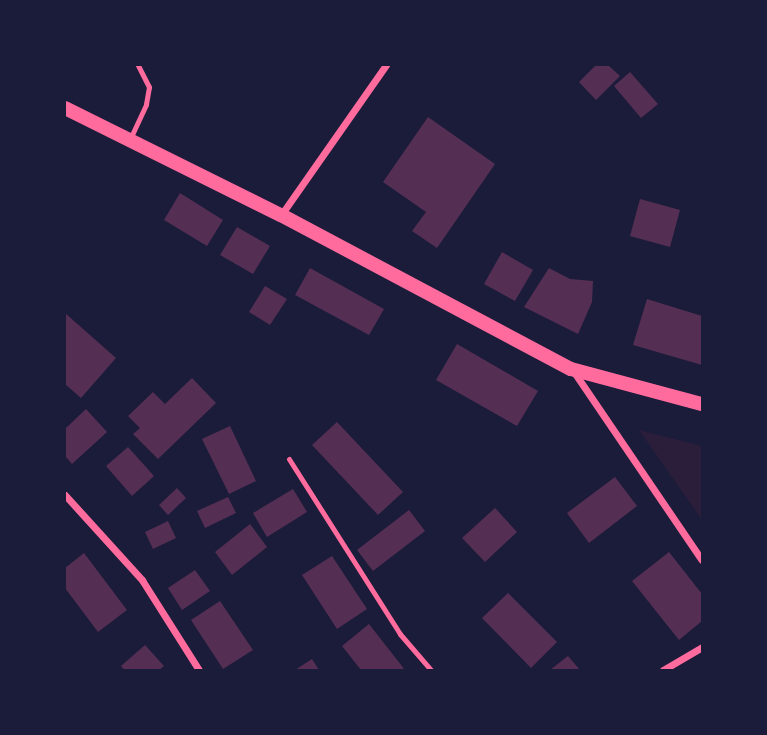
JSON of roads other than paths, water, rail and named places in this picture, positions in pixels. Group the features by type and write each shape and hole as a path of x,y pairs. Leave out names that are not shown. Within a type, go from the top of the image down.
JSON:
{"main road":[{"path":"65,108 281,215 571,369 702,404"}],"street":[{"path":"281,215 386,65"},
{"path":"571,369 702,560"},
{"path":"65,495 142,580 199,670"},
{"path":"663,670 702,647"}],"lane":[{"path":"130,139 146,104 149,87 138,65"},
{"path":"289,459 400,634 430,670"}]}
